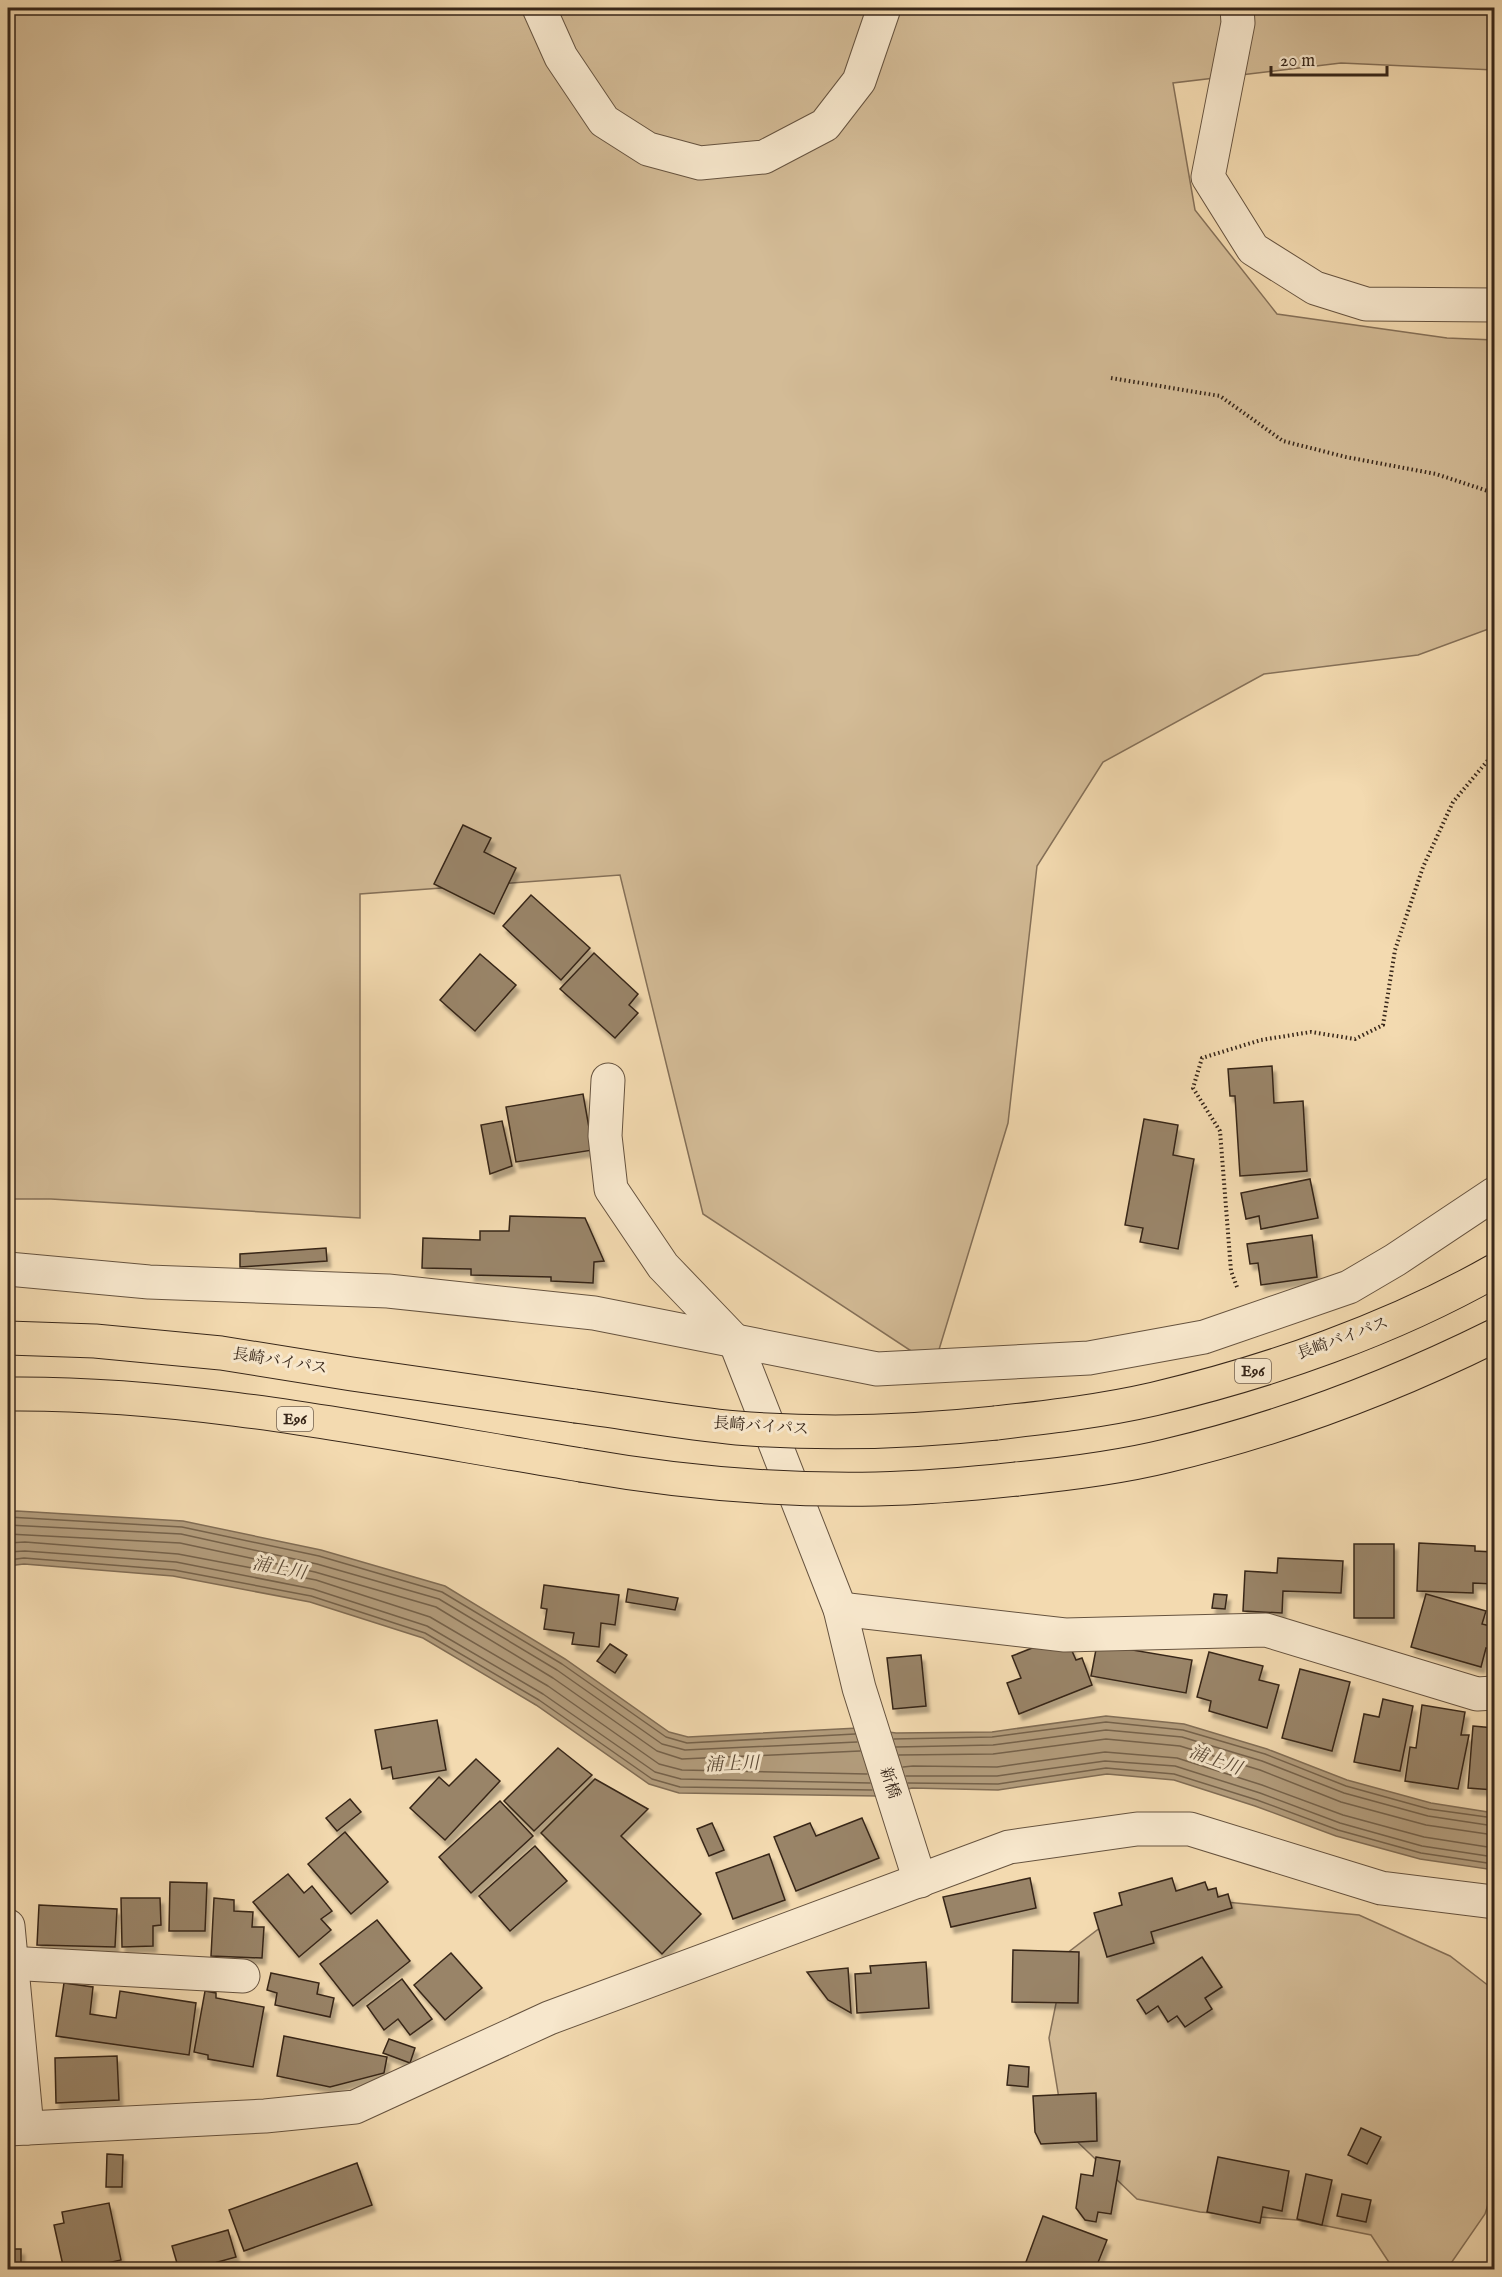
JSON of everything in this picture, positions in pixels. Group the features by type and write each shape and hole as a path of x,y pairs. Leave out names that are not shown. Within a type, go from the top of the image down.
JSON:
{"highway":[{"name":"長崎バイパス","path":"8,1338 95,1341 210,1351 352,1374 738,1428 810,1431 934,1430 1070,1414 1142,1401 1217,1383 1338,1342 1414,1312 1494,1271"},
{"name":"E96","path":"8,1395 91,1396 210,1406 663,1478 806,1488 933,1487 1087,1472 1165,1457 1232,1439 1372,1392 1494,1336"}],"street":[{"path":"540,8 561,57 604,121 648,149 700,163 764,157 825,125 860,81 884,8"},
{"path":"1237,8 1238,23 1208,177 1253,249 1315,288 1366,304 1494,306"},
{"path":"608,1080 605,1136 611,1189 663,1266 735,1341"},
{"path":"8,1269 149,1282 388,1291 594,1313 877,1369 1089,1358 1204,1336 1349,1287 1395,1260 1494,1194"},
{"name":"新橋","path":"735,1341 840,1609 859,1688 920,1880"},
{"path":"840,1609 1065,1635 1266,1630 1477,1694 1494,1693"},
{"path":"8,1926 17,2128 265,2116 355,2107 549,2018 1009,1847 1137,1829 1190,1829 1381,1888 1494,1902"},
{"path":"9,1962 243,1976"}],"path":[{"path":"1111,378 1220,396 1282,441 1346,457 1436,474 1494,493"},
{"path":"1249,1321 1231,1271 1220,1131 1193,1088 1202,1058 1262,1040 1311,1032 1356,1039 1383,1025 1395,950 1423,867 1453,802 1494,753"}],"shaded area":[{"path":"8,8 1494,8 1494,70 1341,63 1173,83 1195,210 1277,314 1447,338 1494,340 1494,627 1418,655 1264,674 1103,762 1037,866 1008,1123 934,1366 703,1214 620,875 360,894 360,1218 51,1199 8,1199"},
{"path":"1144,1894 1359,1915 1450,1956 1494,1990 1494,2185 1485,2214 1447,2269 1394,2270 1371,2235 1297,2220 1200,2212 1137,2199 1064,2129 1049,2038 1066,1954"}],"water":[{"name":"浦上川","path":"8,1512 183,1521 321,1550 445,1586 565,1659 669,1732 688,1737 858,1728 896,1733 992,1732 1106,1716 1184,1724 1267,1749 1347,1780 1431,1803 1494,1813 1494,1870 1420,1859 1336,1836 1255,1806 1174,1780 1107,1774 998,1790 912,1788 878,1796 679,1793 649,1784 536,1705 423,1638 310,1602 173,1576 24,1564 8,1566"}],"building":[{"path":"463,825 491,838 484,852 516,868 494,914 434,884"},
{"path":"531,895 590,948 561,980 503,926"},
{"path":"594,953 638,994 629,1005 638,1013 615,1038 560,989"},
{"path":"480,954 516,985 475,1031 440,1000"},
{"path":"1272,1066 1274,1103 1303,1101 1307,1171 1240,1176 1235,1096 1230,1096 1228,1069"},
{"path":"583,1094 593,1150 516,1162 506,1107"},
{"path":"1144,1119 1178,1125 1173,1155 1194,1159 1178,1249 1140,1242 1143,1228 1125,1225"},
{"path":"502,1121 512,1166 490,1174 481,1125"},
{"path":"1310,1179 1318,1218 1261,1229 1259,1216 1246,1219 1241,1193"},
{"path":"510,1216 585,1218 604,1261 594,1262 593,1283 551,1281 551,1277 471,1275 471,1269 422,1268 423,1238 480,1240 480,1231 509,1231"},
{"path":"1312,1235 1317,1277 1261,1285 1258,1263 1250,1264 1247,1244"},
{"path":"326,1248 327,1261 240,1267 240,1254"},
{"path":"1419,1543 1475,1546 1475,1551 1494,1552 1494,1584 1473,1583 1473,1593 1417,1591"},
{"path":"1354,1544 1394,1544 1394,1618 1354,1618"},
{"path":"1278,1558 1343,1561 1341,1593 1283,1591 1282,1613 1243,1611 1245,1571 1277,1573"},
{"path":"544,1585 619,1595 615,1625 601,1623 599,1647 572,1644 574,1633 544,1629 547,1609 541,1608"},
{"path":"628,1589 678,1598 675,1610 626,1602"},
{"path":"1214,1594 1227,1595 1225,1609 1212,1608"},
{"path":"1426,1594 1486,1611 1482,1624 1494,1627 1494,1650 1486,1648 1481,1667 1411,1647"},
{"path":"1065,1635 1076,1660 1082,1658 1092,1685 1019,1714 1007,1683 1021,1678 1012,1656"},
{"path":"610,1644 627,1655 615,1673 597,1661"},
{"path":"1097,1644 1192,1660 1186,1693 1091,1676"},
{"path":"1209,1652 1263,1666 1259,1680 1279,1685 1267,1728 1209,1711 1211,1701 1197,1697"},
{"path":"921,1655 926,1706 893,1709 887,1658"},
{"path":"1300,1669 1350,1682 1332,1751 1282,1738"},
{"path":"1383,1699 1413,1706 1400,1771 1354,1762 1364,1714 1379,1717"},
{"path":"1422,1705 1465,1712 1461,1735 1469,1735 1458,1789 1405,1781 1410,1747 1416,1748"},
{"path":"437,1720 446,1770 393,1779 391,1767 382,1769 375,1730"},
{"path":"1473,1726 1494,1728 1494,1790 1468,1788"},
{"path":"558,1748 592,1775 534,1831 504,1801"},
{"path":"476,1759 500,1781 445,1840 410,1808 439,1777 449,1786"},
{"path":"595,1779 648,1809 621,1836 701,1914 662,1954 541,1833"},
{"path":"350,1799 361,1812 337,1831 326,1818"},
{"path":"500,1801 533,1836 471,1893 439,1857"},
{"path":"862,1818 879,1858 796,1891 774,1837 810,1823 816,1836"},
{"path":"712,1823 724,1850 709,1856 697,1829"},
{"path":"345,1832 388,1882 351,1914 308,1864"},
{"path":"535,1846 567,1881 510,1931 479,1896"},
{"path":"769,1854 785,1900 733,1919 716,1873"},
{"path":"288,1874 304,1893 312,1886 332,1911 321,1919 331,1930 299,1957 253,1902"},
{"path":"1030,1878 1036,1908 951,1927 943,1897"},
{"path":"1172,1878 1176,1891 1205,1882 1208,1890 1216,1888 1218,1897 1228,1894 1232,1908 1151,1932 1154,1943 1107,1957 1094,1913 1122,1905 1119,1893"},
{"path":"170,1882 207,1883 205,1931 169,1931"},
{"path":"121,1898 160,1898 161,1925 153,1926 153,1946 122,1947"},
{"path":"214,1898 234,1900 234,1911 253,1912 252,1927 264,1927 262,1958 211,1956"},
{"path":"39,1905 117,1909 115,1947 37,1945"},
{"path":"377,1920 410,1961 353,2006 320,1964"},
{"path":"1013,1950 1079,1952 1078,2003 1012,2002"},
{"path":"451,1953 482,1988 445,2020 414,1985"},
{"path":"1202,1957 1222,1987 1205,1998 1212,2009 1185,2027 1177,2016 1168,2022 1158,2006 1146,2014 1137,2000"},
{"path":"926,1962 929,2008 857,2013 855,1974 871,1973 870,1966"},
{"path":"848,1968 851,2013 828,2000 807,1972"},
{"path":"271,1973 319,1983 317,1994 334,1998 330,2017 275,2005 277,1993 267,1990"},
{"path":"402,1979 432,2019 410,2035 398,2019 384,2030 367,2006"},
{"path":"64,1983 93,1987 90,2014 116,2018 120,1991 196,2003 189,2055 56,2036"},
{"path":"205,1991 216,1993 216,1998 264,2007 253,2067 208,2059 208,2055 194,2052"},
{"path":"284,2036 387,2057 384,2073 330,2087 277,2076"},
{"path":"389,2039 415,2048 410,2063 383,2053"},
{"path":"117,2056 119,2100 56,2103 55,2058"},
{"path":"1009,2065 1029,2067 1028,2087 1007,2085"},
{"path":"1096,2093 1097,2141 1041,2144 1035,2132 1033,2096"},
{"path":"1361,2128 1381,2137 1367,2164 1348,2155"},
{"path":"107,2154 123,2155 122,2187 106,2187"},
{"path":"1096,2157 1120,2161 1111,2214 1098,2212 1096,2222 1085,2220 1076,2208 1081,2174 1093,2176"},
{"path":"1218,2157 1289,2171 1282,2211 1263,2207 1260,2223 1207,2212"},
{"path":"357,2163 372,2205 244,2251 229,2210"},
{"path":"1306,2174 1332,2180 1322,2225 1297,2219"},
{"path":"1342,2194 1371,2200 1366,2222 1337,2216"},
{"path":"109,2203 121,2260 76,2270 64,2270 54,2225 64,2223 62,2212"},
{"path":"1043,2216 1107,2240 1095,2270 1023,2270"},
{"path":"228,2230 236,2257 189,2270 179,2270 172,2246"},
{"path":"8,2249 21,2249 21,2270 8,2270"}]}
